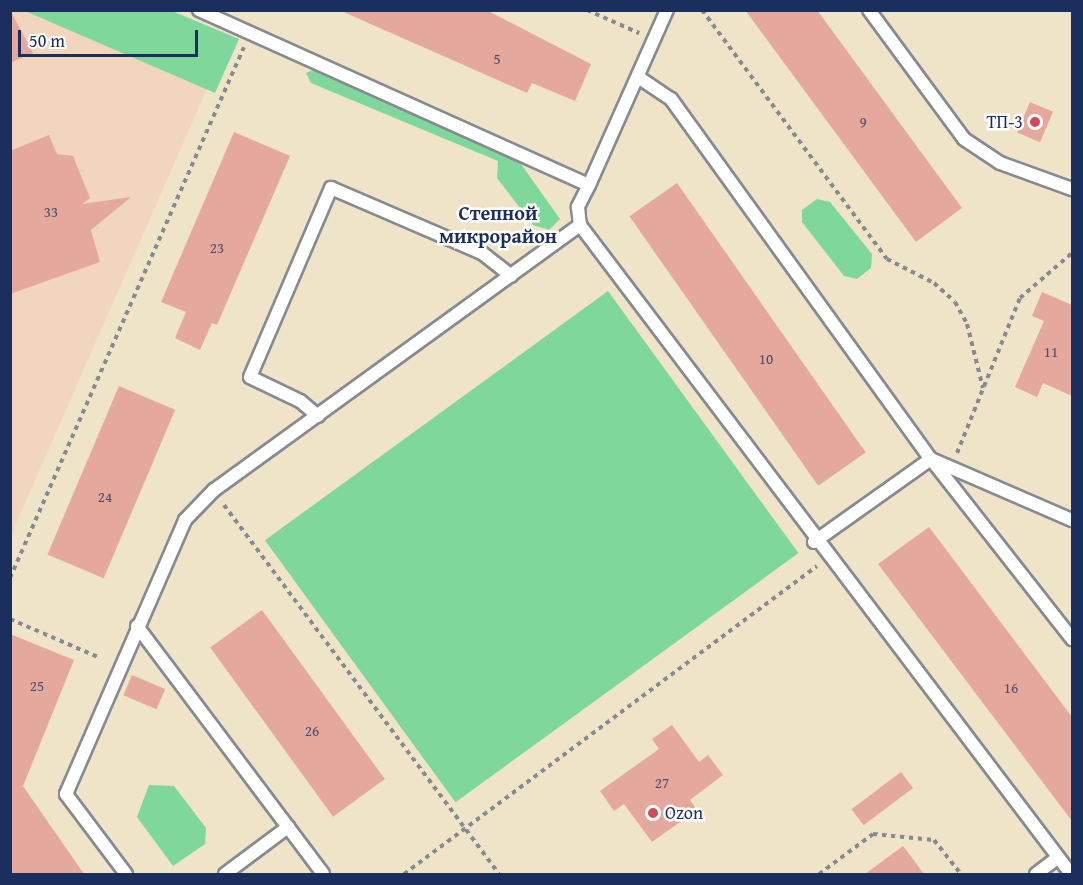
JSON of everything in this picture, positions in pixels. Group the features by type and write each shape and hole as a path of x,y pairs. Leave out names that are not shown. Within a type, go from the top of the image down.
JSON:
{"lane":[{"path":"199,10 589,185"},
{"path":"667,10 641,79 578,207 580,225 814,542 1071,874"},
{"path":"869,10 964,139 1000,163 1072,189"},
{"path":"641,79 671,99 931,459 1072,639"},
{"path":"318,416 300,401 250,377 331,188 482,253 511,276"},
{"path":"126,874 66,794 137,626 185,520 214,490 580,225"},
{"path":"931,459 1072,520"},
{"path":"814,542 931,459"},
{"path":"137,626 322,874"},
{"path":"225,874 288,827"},
{"path":"1036,874 1057,858"}],"path":[{"path":"587,10 654,40"},
{"path":"702,10 887,259 934,283 954,302 967,324 983,388"},
{"path":"10,578 251,32"},
{"path":"951,467 1020,298 1072,253"},
{"path":"214,490 463,830 500,874"},
{"path":"404,874 828,559"},
{"path":"10,620 100,658"},
{"path":"819,874 873,834 934,840 961,874"}],"shaded area":[{"path":"25,10 207,89 11,535 10,11"}],"green space":[{"path":"25,11 172,11 239,39 215,93"},
{"path":"313,70 516,157 560,219 549,230 533,225 497,178 498,161 311,83 306,73"},
{"path":"817,199 830,202 872,254 871,268 857,279 844,276 802,222 802,210"},
{"path":"608,291 798,553 455,802 265,540"},
{"path":"149,785 174,786 206,828 205,844 173,866 137,817"}],"building":[{"path":"10,10 33,53 10,63"},
{"path":"339,10 486,10 591,64 575,101 532,83 527,93"},
{"path":"745,10 817,10 962,208 916,242"},
{"name":"ТП-3","path":"1030,102 1053,112 1040,142 1017,132"},
{"path":"234,132 290,156 217,325 212,323 200,350 175,338 186,312 161,302"},
{"path":"49,135 57,154 73,156 90,198 82,204 131,197 91,230 100,262 10,294 10,151"},
{"path":"677,183 866,453 818,486 629,216"},
{"path":"1042,292 1072,305 1072,396 1043,383 1037,397 1015,387 1044,321 1032,316"},
{"path":"119,386 175,410 104,578 47,554"},
{"path":"929,527 1072,717 1072,821 878,564"},
{"path":"262,610 385,779 333,817 210,648"},
{"path":"10,634 74,660 23,786 84,874 10,874"},
{"path":"132,675 165,689 157,709 123,695"},
{"path":"672,725 699,762 708,755 723,775 690,800 697,810 652,842 624,804 614,811 600,791 659,749 652,739"},
{"path":"901,772 913,788 864,825 851,809"},
{"path":"903,846 924,874 865,874"}],"place":[{"name":"ТП-3","path":"1035,122"},
{"name":"Ozon","path":"653,813"}],"district":[{"name":"Степной микрорайон","path":"498,224"}]}
